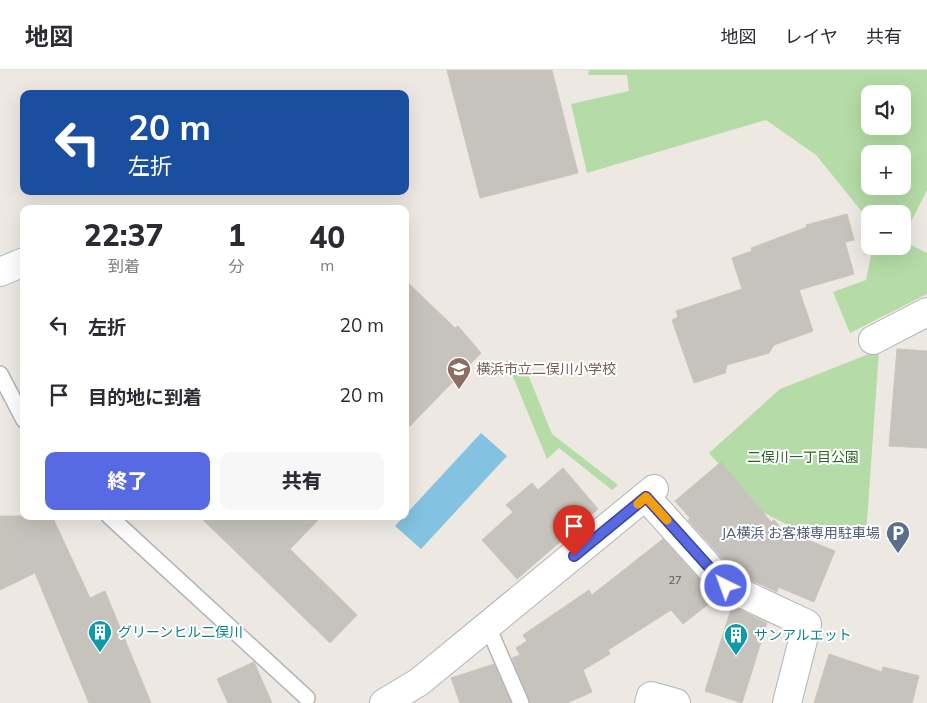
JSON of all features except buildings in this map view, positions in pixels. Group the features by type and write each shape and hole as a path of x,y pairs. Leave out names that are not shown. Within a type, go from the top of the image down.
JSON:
{"street":[{"path":"0,272 20,264"},
{"path":"873,340 927,312"},
{"path":"384,703 420,682 650,493 726,586 807,624 787,703"},
{"path":"649,703 651,696 676,703"}],"lane":[{"path":"0,374 20,412"},
{"path":"112,520 307,698"},
{"path":"488,626 521,703"}],"green space":[{"path":"589,70 927,70 927,190 911,222 911,205 861,205 861,211 816,155 766,120 587,173 571,104 629,91 627,75 588,75"},
{"path":"911,245 927,253 927,294 850,333 833,292 866,280 871,256 911,255"},
{"name":"二俣川一丁目公園","path":"879,350 866,536 806,534 762,512 709,453 780,389"},
{"path":"506,360 525,367 552,434 618,485 612,490 559,448 547,459"}],"water":[{"path":"481,433 507,456 421,549 395,526 401,520 409,520 409,511"}],"slow traffic":[{"path":"638,504 646,497 667,520"}],"place":[{"name":"横浜市立二俣川小学校","path":"459,390"},
{"name":"JA横浜 お客様専用駐車場","path":"898,554"},
{"name":"グリーンヒル二俣川","path":"100,653"},
{"name":"サンアルエット","path":"736,656"}],"route":[{"path":"574,556 646,497 726,586"}]}
